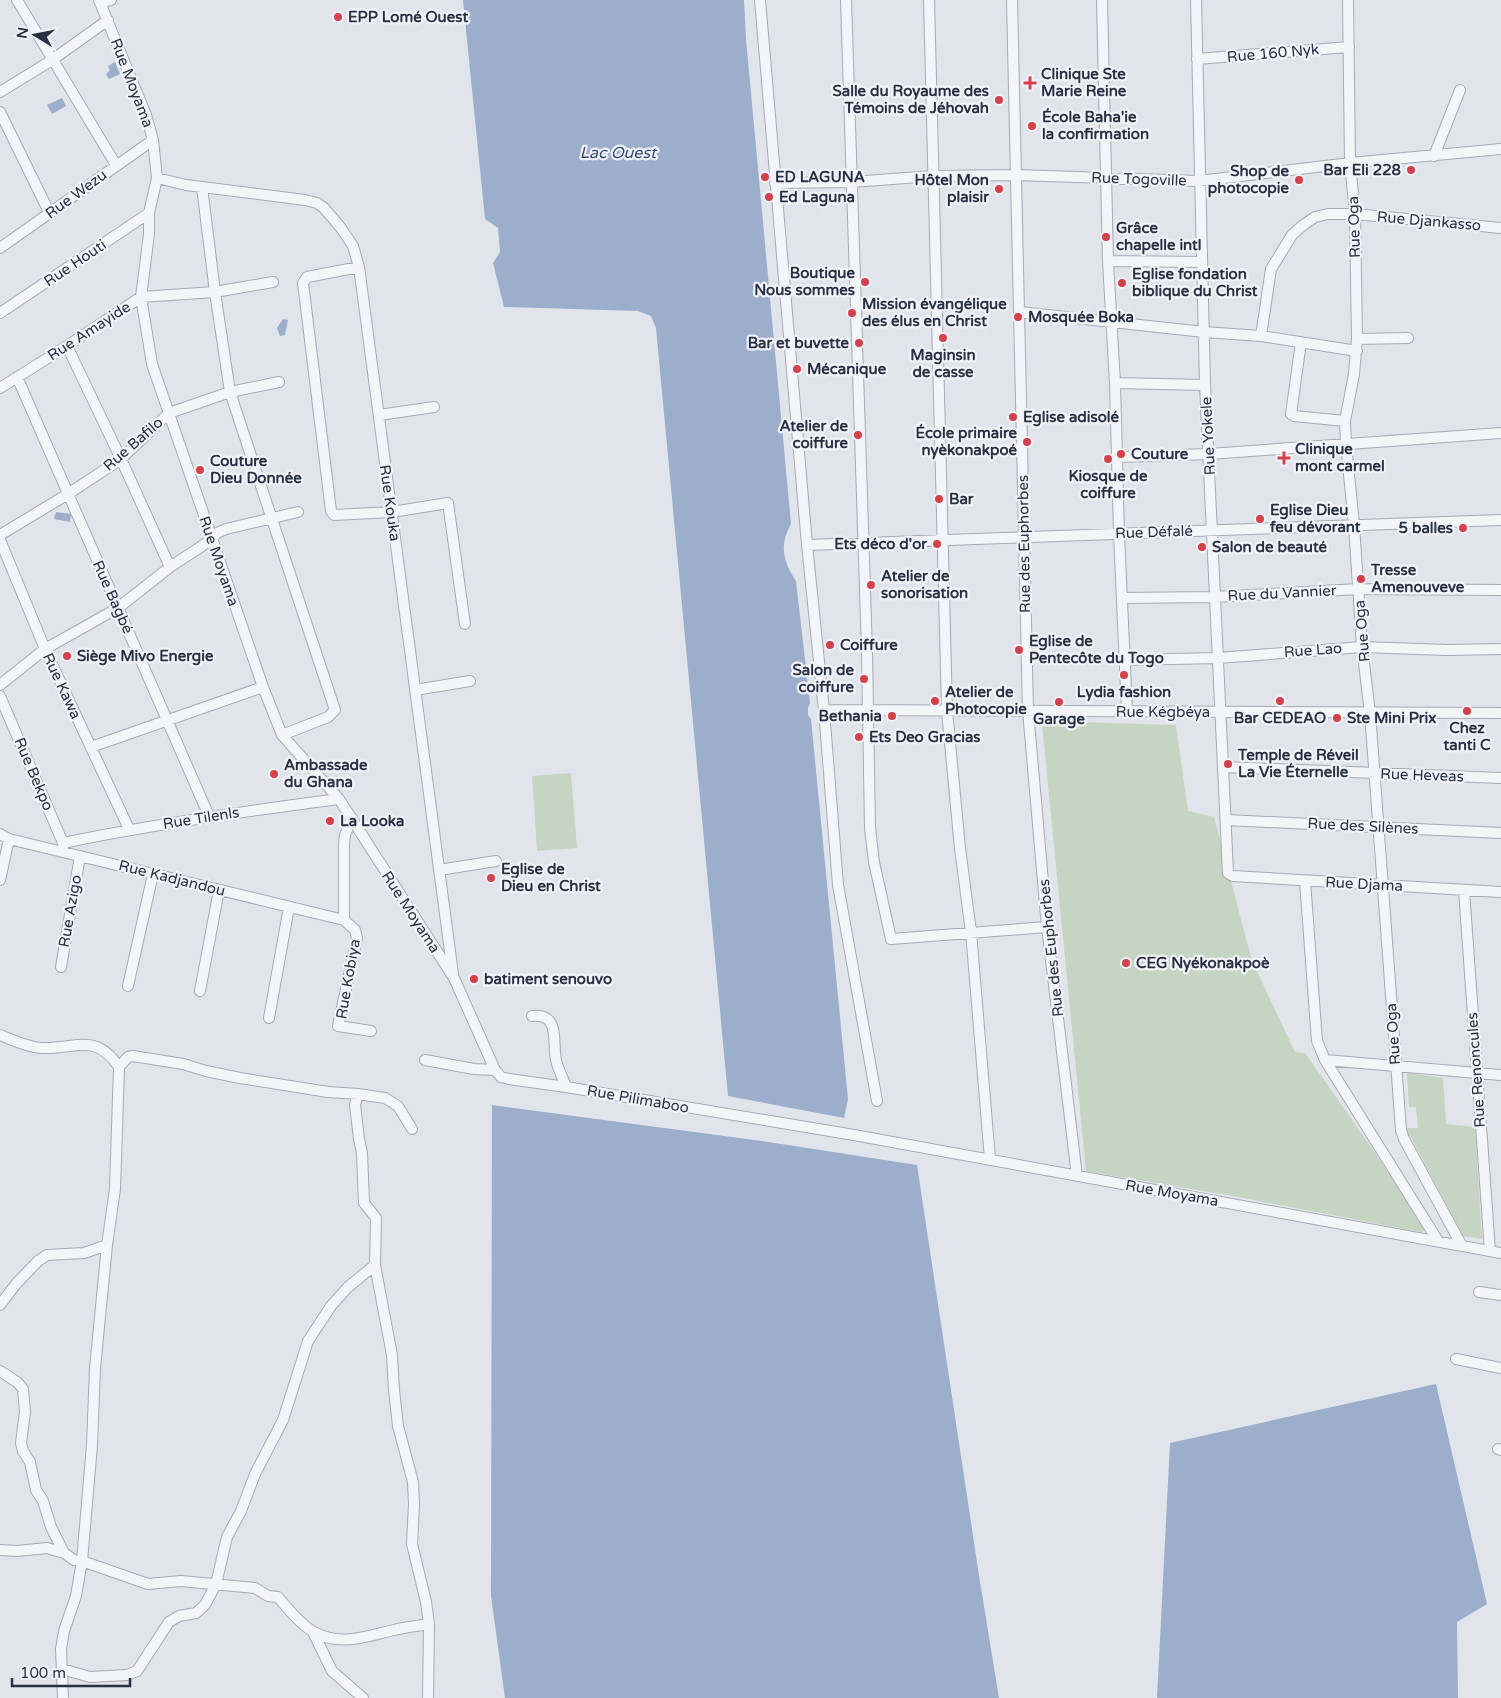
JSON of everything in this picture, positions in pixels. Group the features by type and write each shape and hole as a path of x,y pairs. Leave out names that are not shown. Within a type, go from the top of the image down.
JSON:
{"street":[{"path":"17,0 116,165"},
{"path":"100,1 111,0"},
{"path":"760,0 838,885 877,1101"},
{"path":"846,0 870,842 891,940 1048,927"},
{"path":"929,0 947,711 960,848 971,932 990,1159"},
{"name":"Rue des Euphorbes","path":"1012,0 1028,711 1048,927 1078,1176"},
{"path":"1102,0 1108,261 1113,321 1119,534 1127,712"},
{"name":"Rue Yokele","path":"1196,0 1205,385 1228,873"},
{"name":"Rue Oga","path":"1348,0 1350,163 1355,214 1357,351 1345,421 1346,444 1354,525 1362,647 1370,713 1396,1066 1404,1139 1462,1246"},
{"name":"Rue Moyama","path":"100,1 146,115 153,140 157,178 149,213 149,234 141,297 152,364 263,687 282,735 339,799 454,978 495,1070"},
{"path":"0,92 52,60 108,20"},
{"name":"Rue 160 Nyk","path":"1197,59 1348,46"},
{"path":"1434,156 1460,90"},
{"path":"0,112 50,214"},
{"name":"Rue Wezu","path":"0,248 153,140"},
{"name":"Rue Togoville","path":"775,183 852,182 933,176 1015,175 1199,181 1350,163 1501,149"},
{"name":"Rue Kouka","path":"157,178 186,185 316,203 324,208 350,241 359,267 454,978"},
{"path":"202,187 230,392 335,710 328,717 282,735"},
{"name":"Rue Houti","path":"0,313 149,213"},
{"name":"Rue Djankasso","path":"1261,336 1271,269 1292,235 1315,217 1328,214 1355,214 1501,228"},
{"path":"1108,261 1201,262"},
{"path":"359,267 307,277 303,283 331,511 334,515 392,512 448,503 465,624"},
{"name":"Rue Amayide","path":"0,388 141,297 215,292 273,282"},
{"path":"1020,312 1204,332 1261,336 1357,351"},
{"path":"1357,339 1408,338"},
{"path":"1301,342 1291,414 1294,416 1345,421"},
{"path":"67,346 170,567"},
{"name":"Rue Bagbé","path":"17,377 209,816"},
{"name":"Rue Bafilo","path":"0,535 121,459 169,413 230,392 279,382"},
{"path":"1115,383 1205,385"},
{"path":"378,415 434,407"},
{"path":"1118,457 1209,454 1501,433"},
{"path":"0,685 45,649 118,608 170,567 211,540 217,533 272,517 298,512"},
{"name":"Rue Défalé","path":"807,545 1501,520"},
{"name":"Rue Kawa","path":"0,540 45,649 129,829"},
{"name":"Rue du Vannier","path":"1122,598 1214,597 1358,589 1501,590"},
{"name":"Rue Lao","path":"1125,660 1218,658 1362,647 1447,650 1501,649"},
{"path":"415,690 470,681"},
{"path":"91,746 263,687"},
{"name":"Rue Bekpo","path":"0,696 63,847"},
{"name":"Rue Kégbéya","path":"824,710 1501,713"},
{"name":"Rue Heveas","path":"1223,767 1501,778"},
{"name":"Rue Tilenls","path":"63,847 129,829 209,816 339,799"},
{"name":"Rue Kobiya","path":"352,818 344,843 344,920 355,930 357,938 338,1026 371,1031"},
{"name":"Rue des Silènes","path":"1226,820 1501,832"},
{"path":"0,880 4,837"},
{"name":"Rue Kadjandou","path":"4,837 63,847 80,856 344,920"},
{"name":"Rue Azigo","path":"60,967 80,856"},
{"path":"439,870 496,861"},
{"name":"Rue Djama","path":"1228,873 1232,876 1501,892"},
{"path":"128,986 153,874"},
{"path":"1305,881 1316,1037 1325,1060 1438,1241"},
{"path":"200,991 219,890"},
{"name":"Rue Renoncules","path":"1464,890 1490,1251"},
{"path":"269,1018 290,907"},
{"path":"532,1016 541,1015 554,1029 556,1060 566,1087"},
{"path":"0,1035 27,1046 43,1048 73,1044 100,1048 107,1051 119,1067 115,1189 107,1245 95,1368 92,1445 82,1561 76,1596 64,1631 61,1649 63,1698"},
{"path":"119,1067 128,1057 133,1056 182,1064 240,1078 328,1092 384,1098 398,1106 412,1129"},
{"name":"Rue Pilimaboo","path":"425,1060 474,1070 495,1070 501,1077 509,1079 854,1135"},
{"path":"1325,1060 1501,1075"},
{"path":"358,1094 355,1105 362,1153 364,1203 376,1218 375,1265 392,1355 398,1426 413,1482 412,1544 426,1602 429,1624 428,1698"},
{"name":"Rue Moyama","path":"854,1135 1501,1253"},
{"path":"0,1306 16,1284 38,1261 48,1255 84,1253 107,1245"},
{"path":"62,1669 90,1677 128,1675 138,1672 168,1622 180,1616 196,1613 205,1605 216,1584 227,1538 241,1511 255,1474 283,1420 308,1341 331,1306 348,1287 375,1265"},
{"path":"1479,1292 1501,1295"},
{"path":"1456,1359 1501,1368"},
{"path":"0,1371 17,1382 23,1389 25,1412 21,1443 23,1451 30,1462 36,1490 43,1501 51,1527 64,1553"},
{"path":"0,1550 17,1551 47,1548 64,1553 74,1560 82,1561 148,1584 182,1581 216,1584 255,1588 268,1596 278,1597 313,1632 332,1671 363,1698"},
{"path":"313,1632 329,1638 359,1639 429,1624"}],"green space":[{"path":"1075,722 1176,725 1188,811 1214,817 1252,961 1295,1052 1305,1053 1372,1148 1425,1230 1421,1232 1238,1197 1086,1171 1042,724"},
{"path":"571,773 577,848 537,851 532,776"},
{"path":"1407,1073 1443,1078 1446,1124 1475,1127 1482,1239 1463,1236 1406,1128 1418,1128 1416,1107 1409,1107"}],"water":[{"name":"Lac Ouest","path":"463,0 744,0 791,524 785,539 784,553 788,567 796,581 810,703 808,715 811,719 848,1099 844,1118 728,1096 656,328 651,316 638,311 504,307 493,263 500,252 498,228 485,219"},
{"path":"115,62 120,74 109,79 106,74 110,70 108,66"},
{"path":"62,98 66,106 52,114 47,105"},
{"path":"283,319 288,320 285,335 280,336 277,328"},
{"path":"56,512 71,514 70,522 54,519"},
{"path":"492,1105 762,1141 917,1165 999,1698 505,1698 491,1596"},
{"path":"1436,1384 1487,1604 1457,1622 1458,1698 1157,1698 1170,1443"}],"place":[{"name":"EPP Lomé Ouest","path":"338,17"},
{"name":"Clinique Ste Marie Reine","path":"1030,83"},
{"name":"Salle du Royaume des Témoins de Jéhovah","path":"999,100"},
{"name":"École Baha'ie la confirmation","path":"1032,126"},
{"name":"Bar Eli 228","path":"1411,170"},
{"name":"ED LAGUNA","path":"765,177"},
{"name":"Shop de photocopie","path":"1299,180"},
{"name":"Hôtel Mon plaisir","path":"999,189"},
{"name":"Ed Laguna","path":"769,197"},
{"name":"Grâce chapelle intl","path":"1106,237"},
{"name":"Boutique Nous sommes","path":"865,282"},
{"name":"Eglise fondation biblique du Christ","path":"1122,283"},
{"name":"Mission évangélique des élus en Christ","path":"852,313"},
{"name":"Mosquée Boka","path":"1018,317"},
{"name":"Maginsin de casse","path":"943,338"},
{"name":"Bar et buvette","path":"859,343"},
{"name":"Mécanique","path":"797,369"},
{"name":"Eglise adisolé","path":"1013,417"},
{"name":"Atelier de coiffure","path":"858,435"},
{"name":"École primaire nyèkonakpoé","path":"1027,442"},
{"name":"Couture","path":"1121,454"},
{"name":"Clinique mont carmel","path":"1284,458"},
{"name":"Kiosque de coiffure","path":"1108,459"},
{"name":"Couture Dieu Donnée","path":"200,470"},
{"name":"Bar","path":"939,499"},
{"name":"Eglise Dieu feu dévorant","path":"1260,519"},
{"name":"5 balles","path":"1463,528"},
{"name":"Ets déco d'or","path":"937,544"},
{"name":"Salon de beauté","path":"1202,547"},
{"name":"Tresse Amenouveve","path":"1361,579"},
{"name":"Atelier de sonorisation","path":"871,585"},
{"name":"Coiffure","path":"830,645"},
{"name":"Eglise de Pentecôte du Togo","path":"1019,650"},
{"name":"Siège Mivo Energie","path":"67,656"},
{"name":"Lydia fashion","path":"1124,675"},
{"name":"Salon de coiffure","path":"864,679"},
{"name":"Atelier de Photocopie","path":"935,701"},
{"name":"Bar CEDEAO","path":"1280,701"},
{"name":"Garage","path":"1059,702"},
{"name":"Chez tanti C","path":"1467,711"},
{"name":"Bethania","path":"892,716"},
{"name":"Ste Mini Prix","path":"1337,718"},
{"name":"Ets Deo Gracias","path":"859,737"},
{"name":"Temple de Réveil La Vie Éternelle","path":"1228,764"},
{"name":"Ambassade du Ghana","path":"274,774"},
{"name":"La Looka","path":"330,821"},
{"name":"Eglise de Dieu en Christ","path":"491,878"},
{"name":"CEG Nyékonakpoè","path":"1126,963"},
{"name":"batiment senouvo","path":"474,979"}]}
